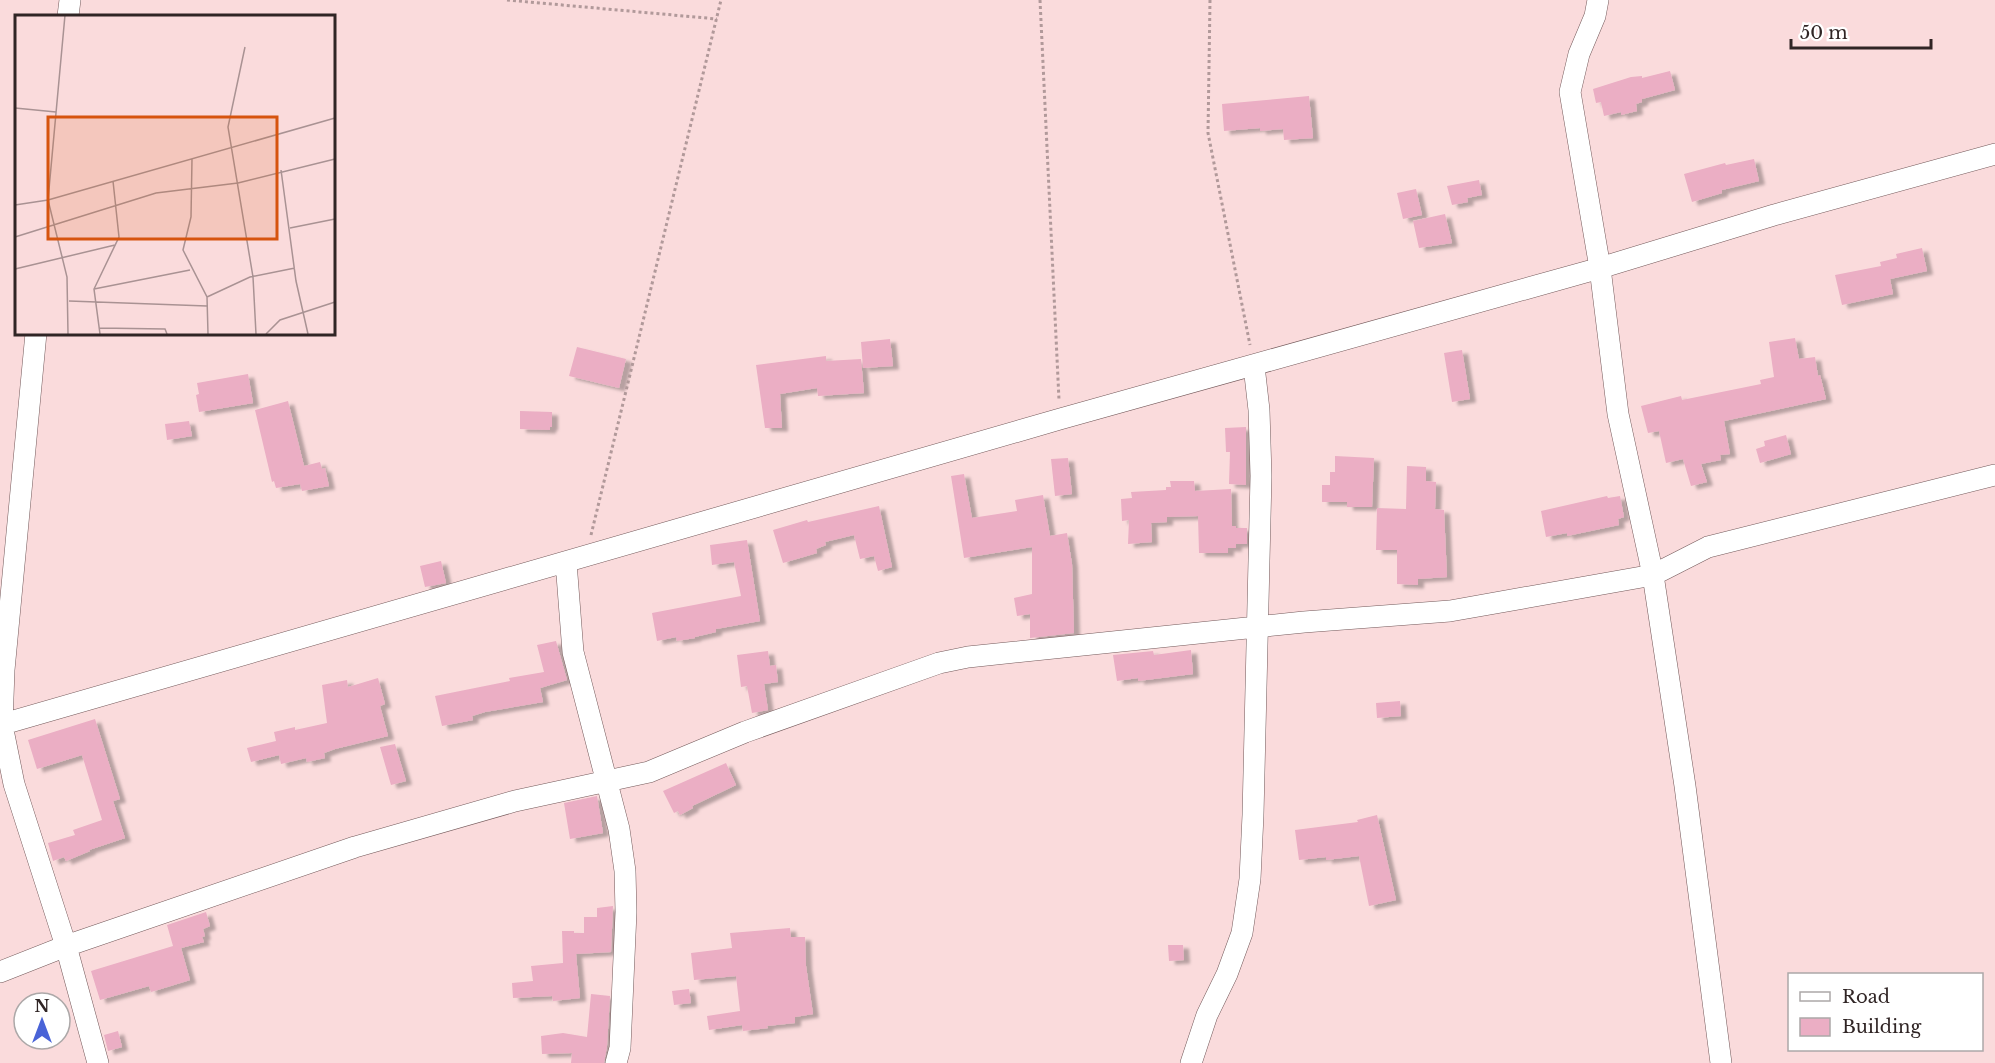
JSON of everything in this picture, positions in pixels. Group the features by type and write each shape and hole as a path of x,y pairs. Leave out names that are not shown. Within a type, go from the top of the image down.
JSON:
{"street":[{"path":"68,15 70,0"},
{"path":"1598,0 1595,16 1579,54 1570,92 1600,268 1618,414 1653,575 1721,1063"},
{"path":"1,725 1060,419 1600,268 1774,215 1995,154"},
{"path":"36,334 4,670 1,725 14,784 66,946 98,1063"},
{"path":"1191,1063 1207,1015 1227,974 1238,943 1247,905 1254,815 1261,476 1259,410 1254,366"},
{"path":"0,972 66,946 355,847 515,801 649,772 745,732 939,663 968,657 1257,627 1450,611 1653,575 1708,547 1995,476"},
{"path":"576,560 573,652 619,829 625,871 626,912 620,1048 616,1063"}],"path":[{"path":"507,0 717,19"},
{"path":"576,560 721,0"},
{"path":"1040,0 1060,419"},
{"path":"1210,0 1208,133 1254,366"}],"building":[{"path":"1670,71 1675,90 1642,99 1642,102 1636,104 1637,111 1604,116 1601,102 1596,103 1593,89 1631,77 1642,76 1642,78"},
{"path":"1309,96 1313,138 1284,140 1283,129 1224,131 1222,104"},
{"path":"1754,159 1759,181 1722,190 1722,193 1692,202 1684,174 1725,163 1726,165"},
{"path":"1479,180 1482,195 1467,198 1468,202 1452,205 1447,186"},
{"path":"1416,189 1422,215 1403,219 1397,193"},
{"path":"1445,214 1452,243 1419,248 1413,221"},
{"path":"1922,248 1927,271 1890,279 1893,294 1842,305 1835,275 1881,266 1880,262 1897,258 1896,254"},
{"path":"1795,338 1799,359 1815,357 1818,376 1820,375 1826,399 1724,421 1730,454 1720,455 1721,460 1701,464 1707,482 1691,486 1683,459 1666,463 1659,431 1648,433 1641,406 1681,396 1682,400 1761,384 1760,380 1774,377 1769,342"},
{"path":"890,339 893,366 863,368 861,342"},
{"path":"577,347 626,359 619,388 569,376"},
{"path":"1462,350 1470,399 1452,402 1444,353"},
{"path":"826,356 826,361 861,359 864,393 818,396 817,388 780,394 782,428 765,428 756,365"},
{"path":"248,374 253,403 199,412 196,395 199,394 197,383"},
{"path":"288,401 304,466 320,462 322,469 325,468 329,486 302,491 300,484 276,488 274,481 272,482 255,410"},
{"path":"520,411 552,412 552,427 550,430 520,429"},
{"path":"189,421 192,436 167,440 165,424"},
{"path":"1246,427 1246,485 1229,484 1230,452 1226,452 1225,428"},
{"path":"1786,435 1791,454 1760,463 1756,449 1765,446 1764,441"},
{"path":"1335,456 1374,458 1372,507 1347,507 1347,502 1322,502 1322,485 1330,485 1330,472 1335,472"},
{"path":"1068,458 1072,494 1055,496 1051,459"},
{"path":"1407,466 1426,467 1426,481 1436,482 1435,509 1444,510 1447,577 1418,579 1418,585 1397,584 1397,550 1376,550 1377,508 1406,509"},
{"path":"964,474 972,518 1017,511 1015,500 1043,495 1050,536 1067,533 1072,564 1074,633 1030,638 1030,614 1017,616 1014,598 1032,594 1032,547 964,558 951,476"},
{"path":"1170,481 1194,481 1195,491 1231,489 1232,526 1247,528 1247,544 1236,544 1236,548 1228,548 1228,553 1199,553 1198,516 1167,517 1167,522 1151,523 1152,542 1128,544 1129,520 1122,521 1121,499 1132,498 1131,492 1166,490 1166,487 1171,487"},
{"path":"1607,496 1608,498 1620,496 1624,517 1618,519 1619,525 1567,536 1567,533 1546,537 1541,511"},
{"path":"879,506 892,567 878,571 874,556 860,559 854,535 825,542 826,545 816,549 817,553 783,563 773,530 807,520 808,522"},
{"path":"747,540 760,621 716,629 716,632 695,638 677,641 676,637 657,641 652,613 741,596 734,562 712,565 710,545"},
{"path":"441,561 446,583 425,587 420,566"},
{"path":"556,641 567,680 540,688 543,702 485,712 472,716 473,720 442,726 435,696 544,672 537,645"},
{"path":"1191,650 1193,674 1138,681 1138,678 1117,681 1113,655 1153,651 1154,655"},
{"path":"768,651 770,666 776,665 778,682 764,684 768,710 752,713 747,686 741,687 737,655"},
{"path":"378,678 385,704 380,706 388,736 335,749 324,753 325,758 307,762 306,758 281,764 279,755 251,762 247,748 276,741 274,732 327,723 322,685 347,680 348,687"},
{"path":"1400,701 1401,716 1377,718 1376,703"},
{"path":"95,719 120,799 113,801 125,838 89,850 66,861 64,857 53,861 48,843 75,835 73,830 102,820 82,755 37,769 28,740"},
{"path":"395,744 406,781 391,785 380,747"},
{"path":"726,763 736,785 692,806 693,808 680,815 678,811 674,813 663,791"},
{"path":"597,796 603,833 570,839 564,803"},
{"path":"1377,815 1396,900 1369,906 1359,856 1299,860 1295,830 1358,822 1357,820"},
{"path":"613,906 611,952 576,954 580,998 553,1001 552,996 513,998 512,983 533,981 531,966 563,963 562,931 584,933 584,917 597,917 597,908"},
{"path":"206,912 210,926 203,929 204,942 181,948 190,980 151,992 149,986 100,1000 91,971 173,946 167,925"},
{"path":"790,928 791,937 805,937 806,966 813,1014 795,1017 795,1023 767,1026 768,1028 743,1031 742,1025 709,1030 707,1016 740,1011 736,976 694,980 691,953 732,948 730,933"},
{"path":"1168,945 1183,945 1184,960 1169,961"},
{"path":"689,989 691,1003 674,1005 672,991"},
{"path":"591,994 610,996 604,1063 571,1063 572,1053 542,1054 541,1036 563,1033 587,1037"},
{"path":"118,1031 122,1047 108,1051 104,1035"}]}
